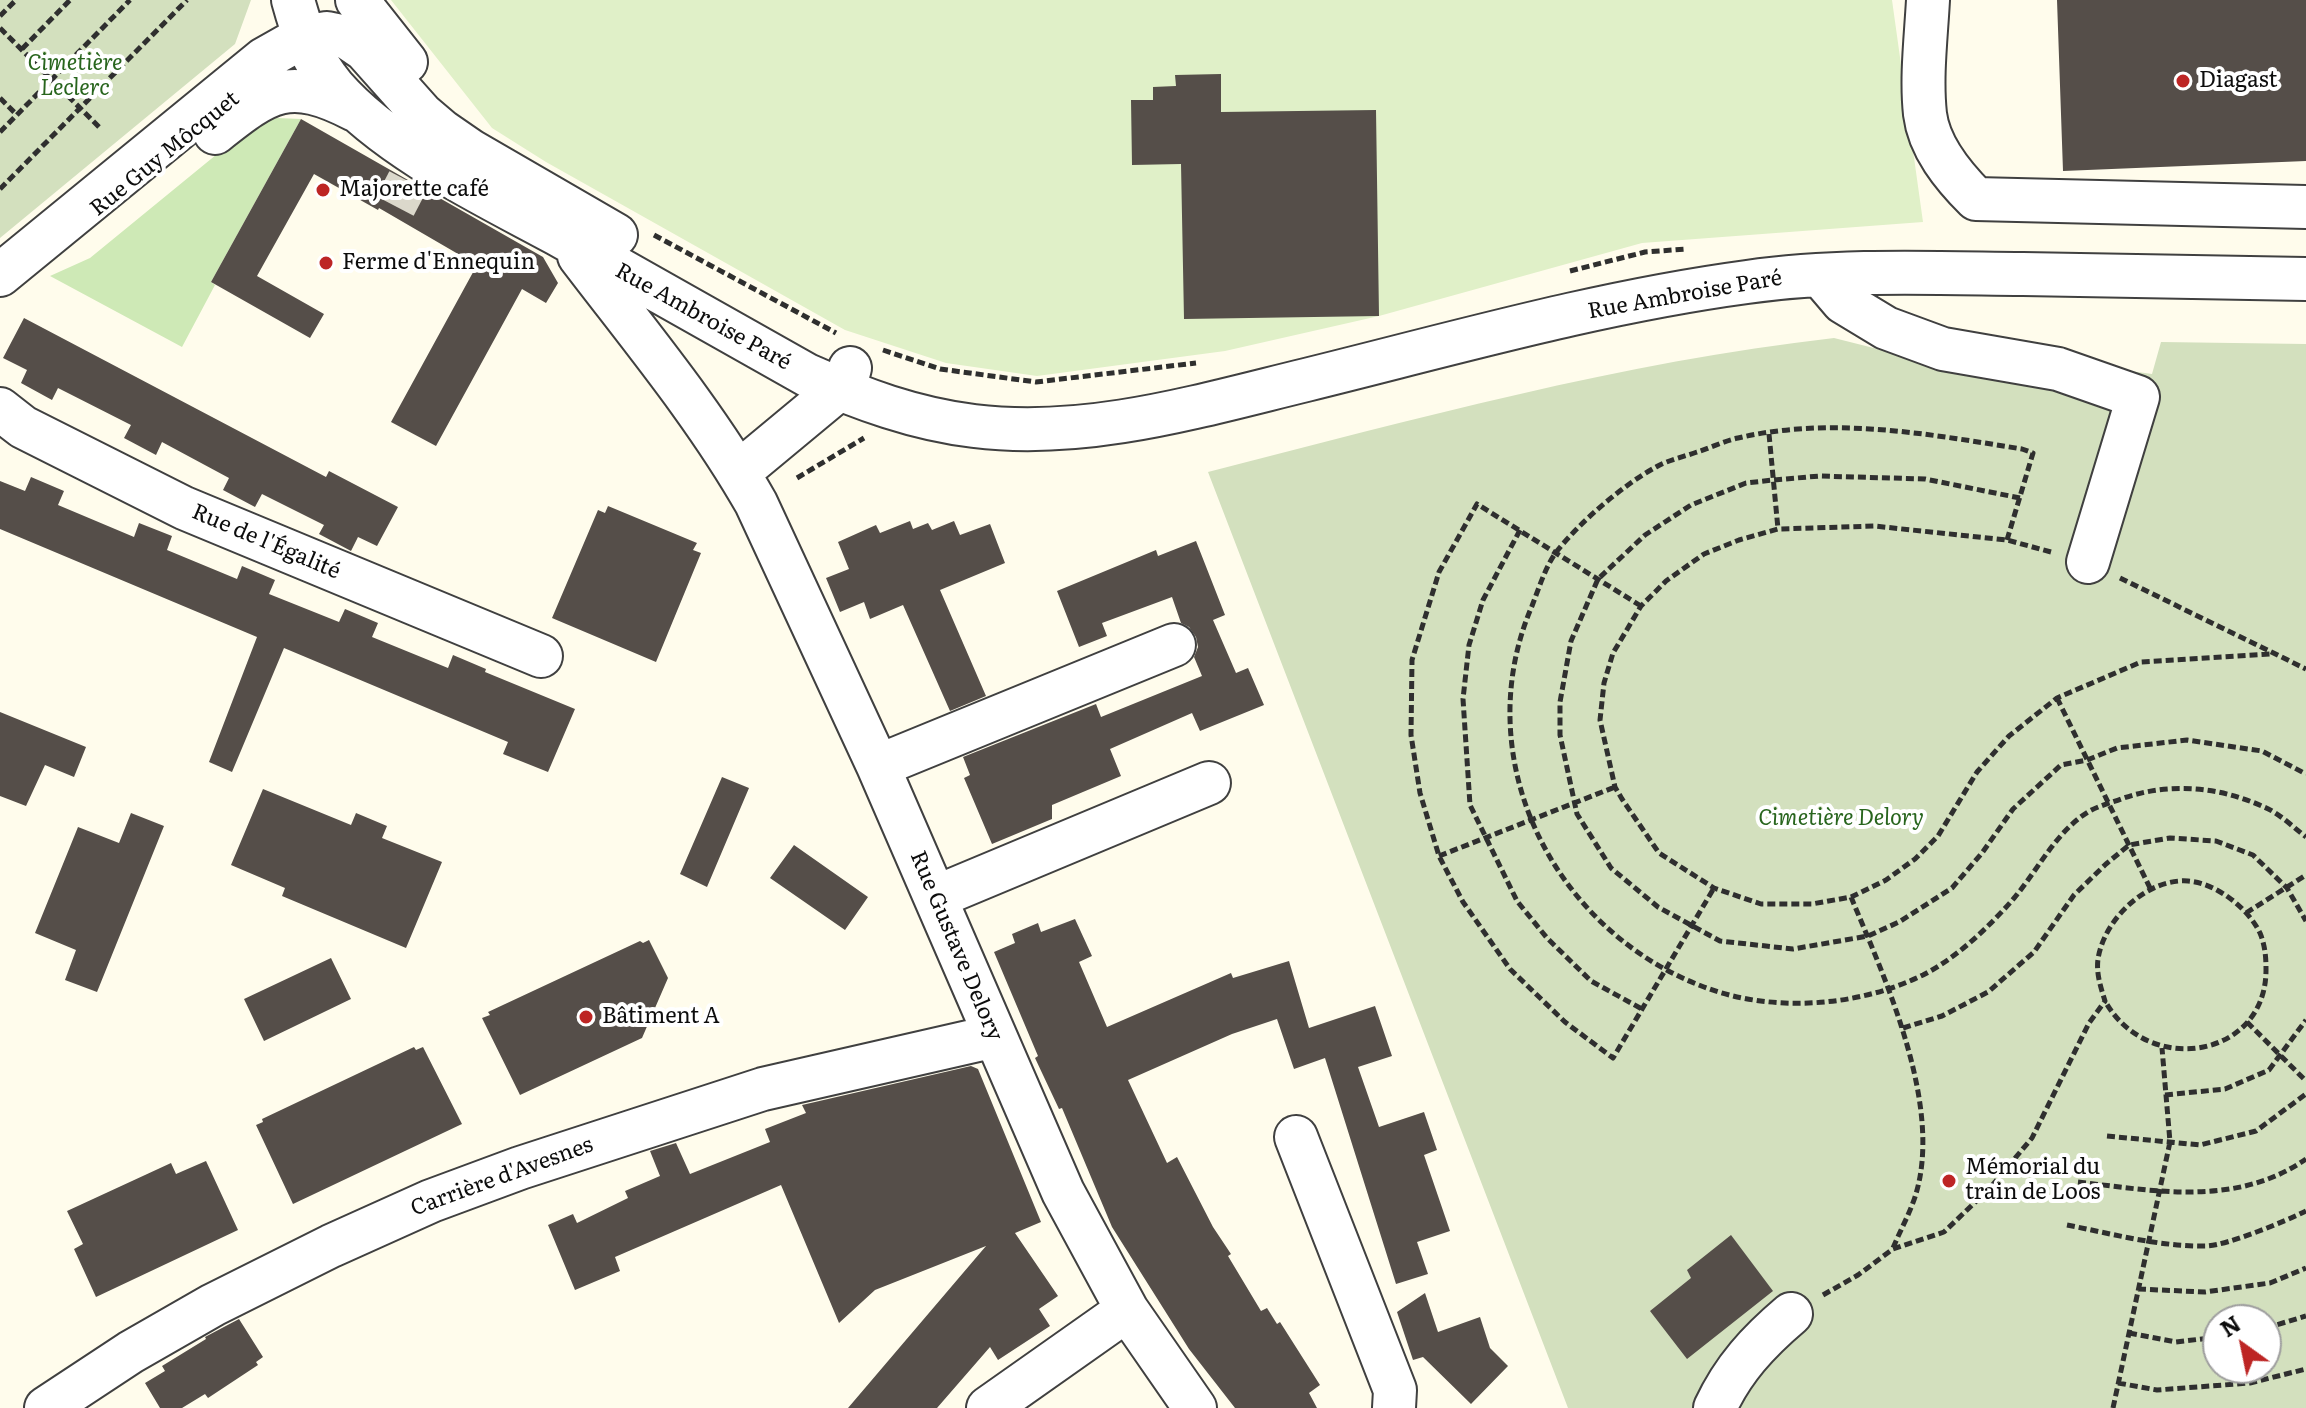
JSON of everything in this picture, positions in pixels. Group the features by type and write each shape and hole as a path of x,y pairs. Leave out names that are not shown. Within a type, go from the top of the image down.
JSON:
{"street":[{"name":"Rue Ambroise Paré","path":"357,0 466,138 510,174"},
{"path":"1928,0 1925,115 1934,143 1952,175 1976,199 2306,207"},
{"name":"Rue Ambroise Paré","path":"302,12 335,34 357,43 422,114 442,131 510,174 790,335 850,359 896,410 976,427 1026,430 1077,427 1204,405 1650,298 1752,281 1896,272 2306,279"},
{"name":"Rue Ambroise Paré","path":"302,12 322,71 415,169 566,239 807,375 850,359"},
{"name":"Rue Guy Môcquet","path":"20,264 289,56 302,12"},
{"name":"Rue Ambroise Paré","path":"20,264 86,238 249,105 282,90 320,95 362,114"},
{"name":"Rue Gustave Delory","path":"566,239 655,356 747,488 878,766 1057,1179 1127,1310 1195,1408"},
{"path":"1820,275 1843,302 1886,328 1943,349 2058,369 2138,397 2088,562"},
{"path":"747,488 850,359"},
{"name":"Rue de l'Égalité","path":"0,409 23,427 184,508 541,656"},
{"path":"878,766 1174,645"},
{"path":"936,897 1209,783"},
{"name":"Carrière d'Avesnes","path":"46,1408 131,1352 213,1305 331,1246 431,1201 520,1168 763,1089 995,1036"},
{"path":"1296,1137 1395,1390 1394,1408"},
{"path":"988,1408 1127,1310"},
{"path":"1715,1408 1736,1368 1752,1348 1791,1314"}],"path":[{"path":"0,16 16,0"},
{"path":"22,49 70,0"},
{"path":"0,132 130,0"},
{"path":"0,189 187,0"},
{"path":"0,28 101,129"},
{"path":"0,98 17,115"},
{"path":"651,234 850,359 1036,382 1208,362"},
{"path":"1555,275 1645,252 1692,248"},
{"path":"2007,540 2033,453 1904,430 1811,428 1737,438 1659,465 1614,494 1555,553 1519,635 1509,690 1510,747 1522,795 1546,854 1573,895 1609,929 1667,970 1705,988 1765,1003 1803,1003 1846,998 1923,975 1978,936 2015,896 2051,846 2088,812 2145,791 2172,788 2222,791 2268,808 2306,837"},
{"path":"1769,434 1778,529"},
{"path":"747,488 865,438"},
{"path":"2020,498 1925,479 1820,476 1773,480 1746,483 1691,505 1645,535 1598,579 1571,641 1560,702 1560,735 1577,814 1611,868 1658,907 1720,941 1793,949 1868,936 1899,922 1952,888 2013,809 2061,765 2087,760 2117,748 2187,740 2262,751 2306,774"},
{"path":"1641,606 1477,504 1439,572 1412,660 1411,735 1420,793 1439,856 1463,902 1510,969 1565,1022 1613,1058 1714,888"},
{"path":"2271,654 2141,662 2057,698 2001,745 1977,772 1938,836 1915,859 1886,880 1851,897 1812,904 1761,904 1714,888 1659,853 1615,787 1600,720 1604,683 1613,653 1641,606 1666,581 1704,554 1778,529 1874,526 2007,540 2088,562 2306,669"},
{"path":"1520,530 1483,600 1469,645 1463,699 1470,805 1517,901 1547,938 1591,981 1642,1009"},
{"path":"2057,698 2151,890"},
{"path":"1439,856 1615,787"},
{"path":"1903,1028 1942,1016 1988,992 2034,952 2074,895 2129,845 2170,838 2216,841 2253,855 2287,888 2306,921"},
{"path":"2246,913 2306,875"},
{"path":"2190,881 2224,895 2246,913 2258,931 2264,946 2266,977 2259,1007 2247,1022 2219,1043 2189,1050 2162,1048 2127,1030 2113,1016 2105,1001 2098,958 2107,936 2129,904 2151,890 2169,882 2190,881"},
{"path":"1851,897 1903,1028 1921,1107 1922,1148 1916,1196 1893,1249"},
{"path":"1791,1314 1858,1275 1893,1249 1944,1232 1990,1188 2032,1138 2089,1023 2105,1001"},
{"path":"2165,1095 2225,1089 2269,1070 2306,1020"},
{"path":"2247,1022 2306,1081"},
{"path":"2113,1408 2170,1142 2162,1048"},
{"path":"2107,1136 2200,1145 2256,1131 2306,1094"},
{"path":"2078,1182 2159,1191 2223,1192 2287,1173 2306,1159"},
{"path":"2067,1225 2148,1242 2210,1246 2306,1211"},
{"path":"2138,1289 2205,1292 2270,1283 2306,1268"},
{"path":"2282,1323 2306,1316"},
{"path":"2129,1333 2176,1342 2202,1339"},
{"path":"2118,1383 2157,1390 2250,1383 2306,1369"}],"green space":[{"name":"Cimetière Leclerc","path":"0,0 251,0 235,44 0,238"},
{"path":"391,0 1892,0 1923,222 1642,243 1379,316 1225,351 1037,376 946,363 845,330 546,162 492,128"},
{"path":"277,118 301,119 211,282 215,285 182,347 50,276 90,258 255,123"},
{"name":"Cimetière Delory","path":"1834,338 1965,371 2059,361 2152,374 2161,342 2306,344 2306,1408 1568,1408 1208,472 1519,394 1676,362"}],"building":[{"name":"Diagast","path":"2057,0 2306,0 2306,161 2063,171"},
{"path":"1221,74 1221,112 1376,110 1379,316 1184,319 1181,164 1132,165 1131,100 1153,100 1153,87 1176,86 1175,75"},
{"path":"301,119 543,257 558,283 546,303 522,289 436,446 391,422 477,265 314,174 257,276 324,314 310,338 211,282"},
{"path":"24,318 326,477 329,471 398,507 377,546 358,537 351,551 319,534 324,525 262,494 255,507 223,490 229,478 162,442 156,455 124,438 131,425 58,388 52,400 21,383 27,370 3,358"},
{"path":"31,477 64,491 58,505 134,537 139,523 172,536 167,550 237,579 242,566 275,580 269,594 339,622 345,609 378,623 372,637 448,668 453,655 486,669 485,672 575,709 548,772 503,754 508,742 284,648 232,772 209,762 257,637 0,529 0,481 25,491"},
{"path":"608,506 697,543 693,550 701,553 656,662 552,618 598,510 605,513"},
{"path":"910,521 913,529 928,523 932,530 954,521 960,535 990,524 1005,563 940,590 986,696 950,711 903,605 870,619 864,602 840,612 826,578 849,569 838,542 876,525 880,533"},
{"path":"1196,541 1225,615 1213,620 1236,673 1248,668 1264,705 1200,731 1192,713 1110,749 1121,776 1052,805 1052,819 992,844 964,778 970,775 963,757 1096,704 1101,717 1202,676 1194,657 1198,647 1196,637 1189,627 1181,623 1172,597 1102,623 1107,636 1079,647 1057,591 1156,550 1158,556"},
{"path":"0,712 86,747 74,777 45,765 26,806 0,796"},
{"path":"722,777 749,788 707,887 680,874"},
{"path":"263,789 351,825 356,813 387,826 382,838 442,862 406,948 282,896 285,888 231,865"},
{"path":"131,813 164,826 97,992 65,980 76,950 35,933 78,827 119,843"},
{"path":"794,845 868,897 845,930 770,878"},
{"path":"1075,919 1092,956 1079,962 1107,1027 1231,973 1233,978 1289,961 1309,1028 1375,1006 1392,1056 1358,1067 1379,1127 1424,1112 1437,1150 1424,1155 1450,1231 1417,1242 1428,1274 1396,1284 1325,1058 1294,1069 1277,1019 1232,1034 1128,1080 1167,1163 1177,1157 1213,1227 1231,1254 1228,1256 1261,1311 1267,1308 1277,1324 1280,1322 1320,1385 1309,1393 1317,1408 1235,1408 1189,1349 1112,1227 1062,1108 1059,1109 1035,1058 1038,1056 994,952 1015,943 1012,934 1038,923 1041,932"},
{"name":"Bâtiment A","path":"649,940 668,978 642,1038 520,1095 482,1018 490,1015 488,1012 640,941"},
{"path":"331,958 351,999 264,1041 244,999"},
{"path":"414,1047 416,1050 423,1047 462,1124 293,1204 256,1125 263,1122 262,1119"},
{"path":"971,1066 978,1069 1041,1222 1015,1233 1058,1296 1039,1309 1050,1326 998,1360 990,1347 937,1408 848,1408 986,1246 875,1290 839,1323 781,1185 615,1257 620,1271 575,1290 548,1225 573,1214 577,1223 628,1198 625,1191 660,1176 650,1151 676,1143 690,1174 770,1142 765,1129 806,1113 802,1105"},
{"path":"206,1161 238,1230 96,1297 74,1249 83,1244 67,1211 171,1163 176,1174"},
{"path":"1731,1235 1773,1291 1687,1359 1650,1311 1691,1278 1687,1270"},
{"path":"1425,1293 1438,1332 1480,1317 1490,1348 1508,1366 1471,1404 1423,1357 1413,1360 1397,1312"},
{"path":"239,1319 263,1357 256,1362 258,1365 208,1398 205,1394 182,1408 160,1408 145,1383 165,1371 162,1366"}],"tunnel":[{"path":"395,206 408,181"}],"place":[{"name":"Diagast","path":"2183,81"},
{"name":"Majorette café","path":"323,190"},
{"name":"Ferme d'Ennequin","path":"326,263"},
{"name":"Bâtiment A","path":"586,1017"},
{"name":"Mémorial du train de Loos","path":"1949,1181"}]}
